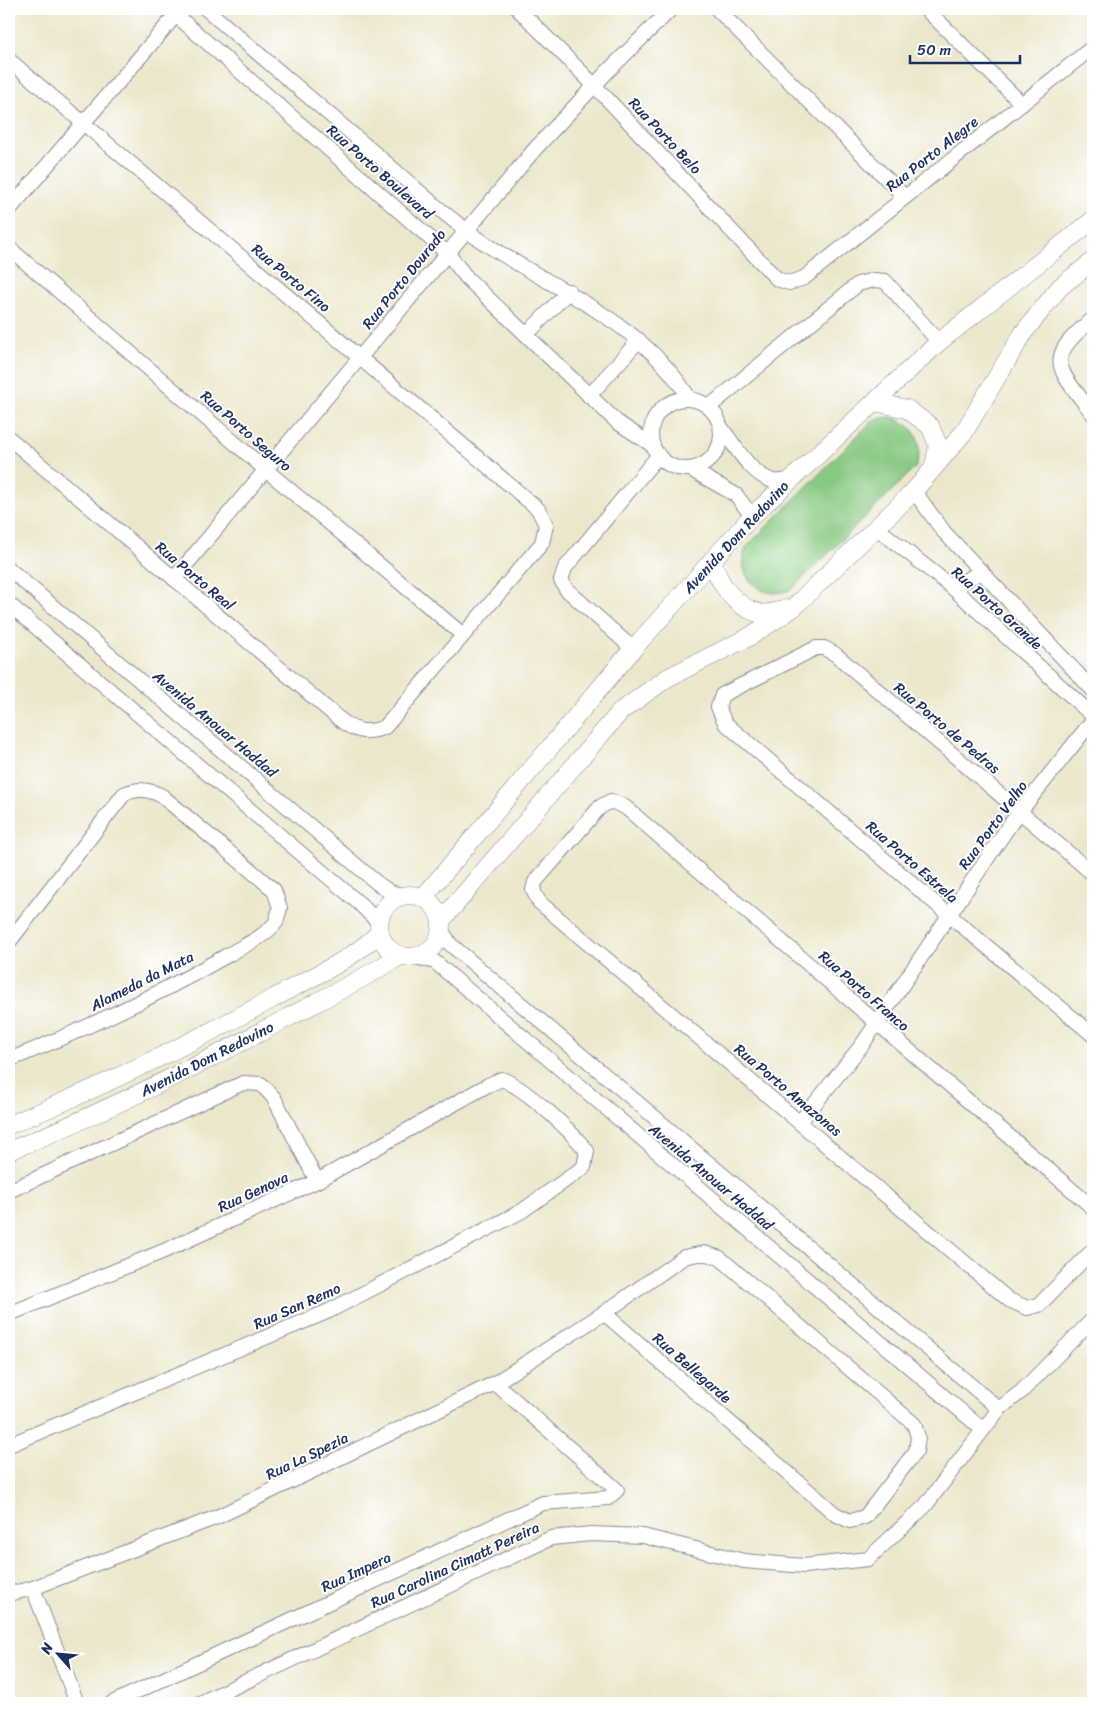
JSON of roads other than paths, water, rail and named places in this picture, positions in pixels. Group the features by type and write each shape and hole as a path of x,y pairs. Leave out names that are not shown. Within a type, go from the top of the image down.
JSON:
{"street":[{"name":"Rua Porto Boulevard","path":"206,9 465,229 500,254 569,292 639,340 674,374 689,398"},
{"name":"Rua Porto Belo","path":"518,9 594,85 777,279 789,283"},
{"name":"Rua Porto Dourado","path":"174,579 448,254 465,229 594,85 670,9"},
{"path":"717,9 904,196"},
{"path":"926,9 1022,104"},
{"name":"Rua Porto Boulevard","path":"175,11 448,254 467,278 617,422 655,450"},
{"path":"9,210 175,11"},
{"name":"Rua Porto Alegre","path":"789,283 804,278 904,196 1093,47"},
{"name":"Rua Porto Fino","path":"9,60 538,510 546,525 542,543 463,635"},
{"name":"Avenida Dom Redovino","path":"9,1125 110,1082 221,1027 356,954 380,928 385,909 397,898 428,894 633,649 752,516 939,342 1093,220"},
{"name":"Rua Porto Seguro","path":"9,248 266,470 463,635"},
{"name":"Avenida Dom Redovino","path":"9,1151 119,1104 176,1077 368,975 408,956 430,950 440,937 441,925 621,711 667,678 749,637 793,608 914,491 934,470 964,432 1024,332 1060,287 1093,261"},
{"path":"709,407 858,284 874,280 885,281 939,342"},
{"path":"527,334 569,292"},
{"path":"1093,319 1064,345 1060,359 1063,374 1093,414"},
{"path":"589,396 639,340"},
{"path":"720,426 718,448 712,458 702,465 690,469 678,469 667,464 655,450 650,433 652,421 659,410 672,401 689,398 700,401 709,407 716,416 720,426 746,461 760,474 774,482 790,480"},
{"path":"875,402 907,409 930,426 938,445 934,470"},
{"name":"Rua Porto Real","path":"9,438 354,730 364,732 385,727 463,635"},
{"path":"633,649 566,589 561,580 564,568 655,450"},
{"path":"690,469 736,495 752,516"},
{"name":"Rua Porto Grande","path":"914,491 944,532 1093,690"},
{"name":"Rua Porto Grande","path":"877,528 952,588 1093,718"},
{"path":"712,560 716,574 730,595 744,606 760,613 793,608"},
{"name":"Avenida Anouar Haddad","path":"9,569 377,883 390,892 413,896"},
{"path":"952,588 982,571"},
{"path":"9,604 352,897 380,928 387,946 408,956"},
{"name":"Rua Porto de Pedras","path":"718,708 722,695 798,656 816,648 824,648 835,654 1093,874"},
{"name":"Rua Porto Estrela","path":"718,708 726,723 949,915 1093,1035"},
{"name":"Rua Porto Velho","path":"800,1122 862,1045 1020,811 1093,718"},
{"name":"Alameda da Mata","path":"9,942 124,794 138,790 155,792 162,796 274,890 279,902 279,915 272,928 205,968 98,1022 9,1060"},
{"name":"Rua Porto Franco","path":"533,890 534,882 600,807 611,801 625,807 1093,1208"},
{"name":"Rua Porto Amazonas","path":"533,890 539,902 1009,1300 1027,1308 1039,1305 1093,1250"},
{"path":"413,896 434,906 441,925"},
{"name":"Avenida Anouar Haddad","path":"441,925 450,944 999,1409"},
{"name":"Avenida Anouar Haddad","path":"408,956 435,962 982,1429"},
{"name":"Rua Genova","path":"9,1314 164,1251 317,1181 488,1085 502,1080 516,1085 578,1139 587,1151 584,1167"},
{"path":"9,1192 243,1083 261,1084 274,1098 317,1181"},
{"name":"Rua San Remo","path":"9,1445 329,1311 522,1211 584,1167"},
{"name":"Rua Bellegarde","path":"704,1253 720,1258 914,1424 918,1437 916,1451 865,1517 850,1521 835,1514 604,1313 684,1257 704,1253"},
{"name":"Rua La Spezia","path":"9,1594 33,1588 217,1518 495,1383 604,1313"},
{"name":"Rua Carolina Cimatt Pereira","path":"200,1703 551,1538 591,1534 643,1536 744,1561 804,1566 868,1559 926,1506 982,1429 999,1409 1022,1391 1093,1319"},
{"name":"Rua Impera","path":"112,1703 543,1503 608,1498 617,1490 495,1383"},
{"path":"33,1588 77,1703"}]}
